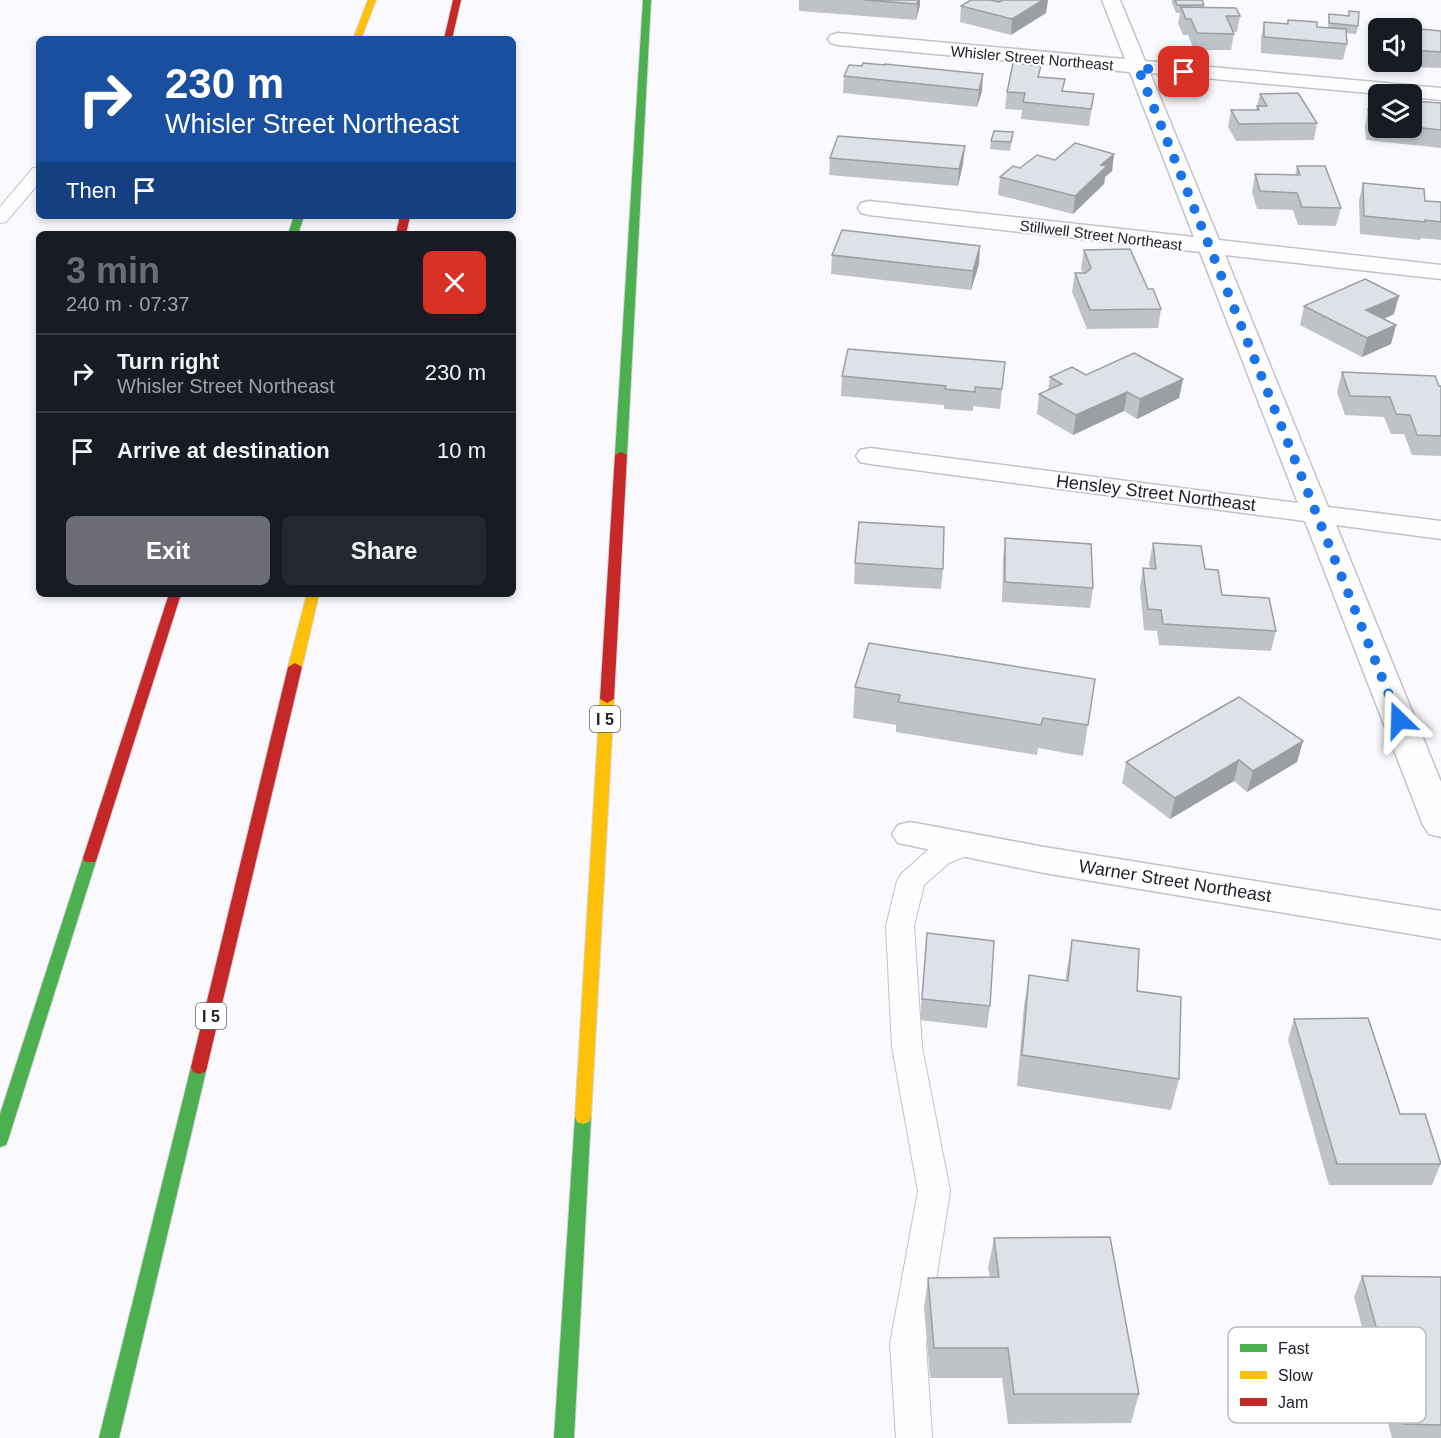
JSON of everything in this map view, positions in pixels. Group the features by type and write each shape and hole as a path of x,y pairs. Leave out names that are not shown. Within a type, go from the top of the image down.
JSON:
{"highway":[{"path":"358,36 372,0"},
{"path":"449,36 458,0"},
{"name":"I 5","path":"564,1438 647,0"},
{"path":"0,1140 174,597"},
{"name":"I 5","path":"109,1438 313,597"}],"street":[{"path":"1111,0 1441,825"},
{"name":"Whisler Street Northeast","path":"838,39 1441,94"},
{"name":"Stillwell Street Northeast","path":"869,208 1441,272"},
{"name":"Hensley Street Northeast","path":"870,456 1441,530"},
{"name":"Warner Street Northeast","path":"910,834 1044,860 1441,925"}],"lane":[{"path":"0,218 36,176"},
{"path":"914,1438 908,1344 934,1191 907,1047 900,926 911,881 939,856 965,844"}],"building":[{"path":"864,0 918,0 917,4"},
{"path":"971,0 999,2 1003,0 1043,0 1012,19 961,6"},
{"path":"1175,0 1202,0 1204,5 1177,5"},
{"path":"1181,7 1236,8 1240,16 1226,16 1234,34 1197,33 1191,19 1186,19"},
{"path":"1349,11 1359,12 1358,26 1329,23 1329,14 1349,16"},
{"path":"1288,20 1317,22 1317,27 1346,29 1347,44 1264,37 1264,22 1288,24"},
{"path":"1422,29 1441,31 1441,52 1422,51"},
{"path":"863,63 983,74 979,90 844,76 849,65 862,66"},
{"path":"1013,63 1041,66 1038,77 1065,79 1062,91 1094,94 1091,109 1023,102 1025,93 1007,92"},
{"path":"1298,93 1317,123 1239,124 1231,110 1259,110 1257,106 1267,106 1260,94"},
{"path":"1422,102 1441,103 1441,130 1422,128"},
{"path":"994,131 1013,132 1011,142 991,141"},
{"path":"838,136 965,146 959,169 830,158"},
{"path":"1075,143 1114,154 1101,165 1107,166 1075,196 1000,177 1013,166 1020,168 1037,155 1055,160"},
{"path":"1297,166 1325,166 1341,208 1302,207 1297,193 1260,191 1255,174 1300,175"},
{"path":"1363,183 1424,189 1425,201 1441,202 1441,222 1364,216"},
{"path":"842,230 980,246 973,271 832,255"},
{"path":"1130,249 1148,289 1153,289 1161,309 1090,310 1075,273 1086,273 1091,268 1084,250"},
{"path":"1365,279 1399,296 1366,310 1396,325 1367,338 1304,306"},
{"path":"848,349 1005,362 1002,389 975,387 975,392 945,389 946,386 842,376"},
{"path":"1134,353 1183,379 1140,399 1127,392 1076,415 1039,394 1062,384 1050,377 1072,367 1086,375"},
{"path":"1342,372 1435,376 1441,386 1441,436 1417,435 1410,415 1396,414 1390,397 1350,396"},
{"path":"859,522 944,527 943,569 855,563"},
{"path":"1005,538 1091,544 1093,588 1005,582"},
{"path":"1153,543 1201,546 1205,569 1218,570 1222,595 1269,598 1276,631 1163,624 1161,610 1148,609 1143,568 1156,569"},
{"path":"869,643 1095,679 1088,725 1043,718 1041,725 898,702 900,695 855,687"},
{"path":"1239,697 1303,741 1253,771 1239,760 1175,798 1126,762"},
{"path":"927,933 994,941 990,1006 922,999"},
{"path":"1072,940 1139,949 1137,991 1181,997 1179,1079 1022,1055 1029,975 1068,981"},
{"path":"1368,1018 1400,1114 1425,1114 1441,1164 1337,1164 1294,1019"},
{"path":"1110,1237 1139,1394 1014,1394 1008,1348 934,1348 928,1278 999,1277 994,1238"},
{"path":"1362,1276 1441,1277 1441,1425 1403,1423 1426,1423 1426,1327 1376,1327"}],"traffic: fast":[{"path":"621,455 647,0"},
{"path":"294,231 298,219"},
{"path":"0,1140 90,858"},
{"path":"109,1438 199,1067"},
{"path":"564,1438 583,1117"}],"traffic: slow":[{"path":"358,36 372,0"},
{"path":"295,667 312,597"},
{"path":"583,1117 607,699"}],"traffic: jam":[{"path":"449,36 457,0"},
{"path":"402,231 404,219"},
{"path":"607,699 621,455"},
{"path":"90,858 174,597"},
{"path":"199,1067 295,667"}],"route":[{"path":"1184,72 1138,68 1399,720"}]}
